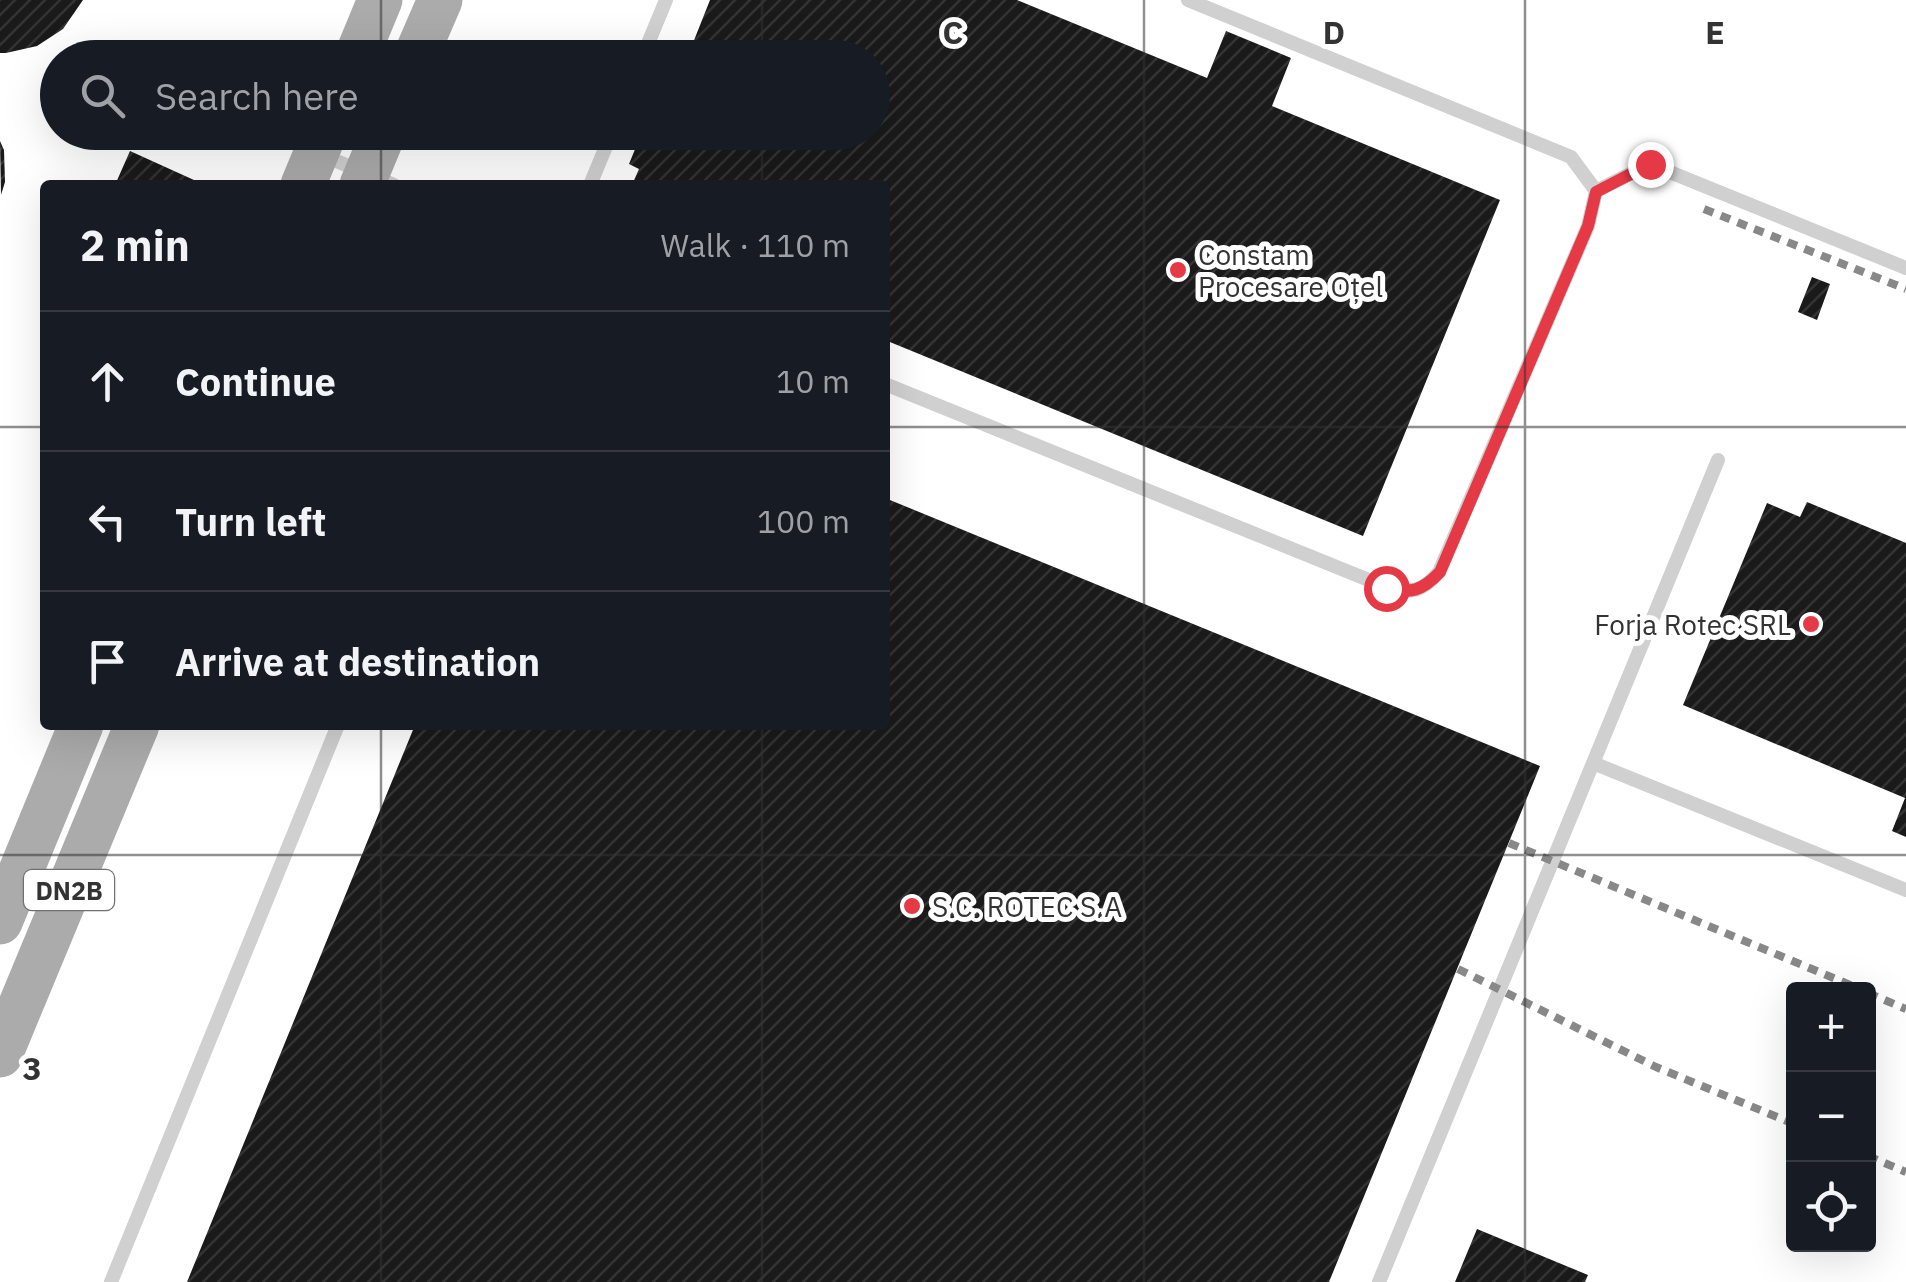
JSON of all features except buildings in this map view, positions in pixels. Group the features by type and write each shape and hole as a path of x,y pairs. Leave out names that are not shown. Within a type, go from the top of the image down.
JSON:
{"main road":[{"path":"363,40 380,0"},
{"path":"423,40 440,0"},
{"path":"374,180 380,150"},
{"name":"DN2B","path":"0,922 79,730"},
{"name":"DN2B","path":"0,1055 135,730"}],"lane":[{"path":"649,40 666,0"},
{"path":"890,386 1386,588 1408,593 1425,588 1440,572 1588,226 1596,192 1571,157 1188,0"},
{"path":"592,180 605,150"},
{"path":"315,157 372,180"},
{"path":"1596,192 1650,164 1906,268"},
{"path":"1379,1282 1718,460"},
{"path":"111,1282 336,730"},
{"path":"1594,763 1906,890"}],"railway":[{"path":"1704,209 1906,289"},
{"path":"1509,843 1843,982"},
{"path":"1458,969 1656,1067 1786,1121"},
{"path":"1876,996 1906,1009"},
{"path":"1876,1159 1906,1172"}],"place":[{"name":"Constam Procesare Oțel","path":"1178,270"},
{"name":"Forja Rotec SRL","path":"1811,624"},
{"name":"S.C. ROTEC S.A","path":"912,906"}],"route":[{"path":"1386,588 1408,593 1425,588 1440,572 1588,226 1596,192 1650,164"}]}
